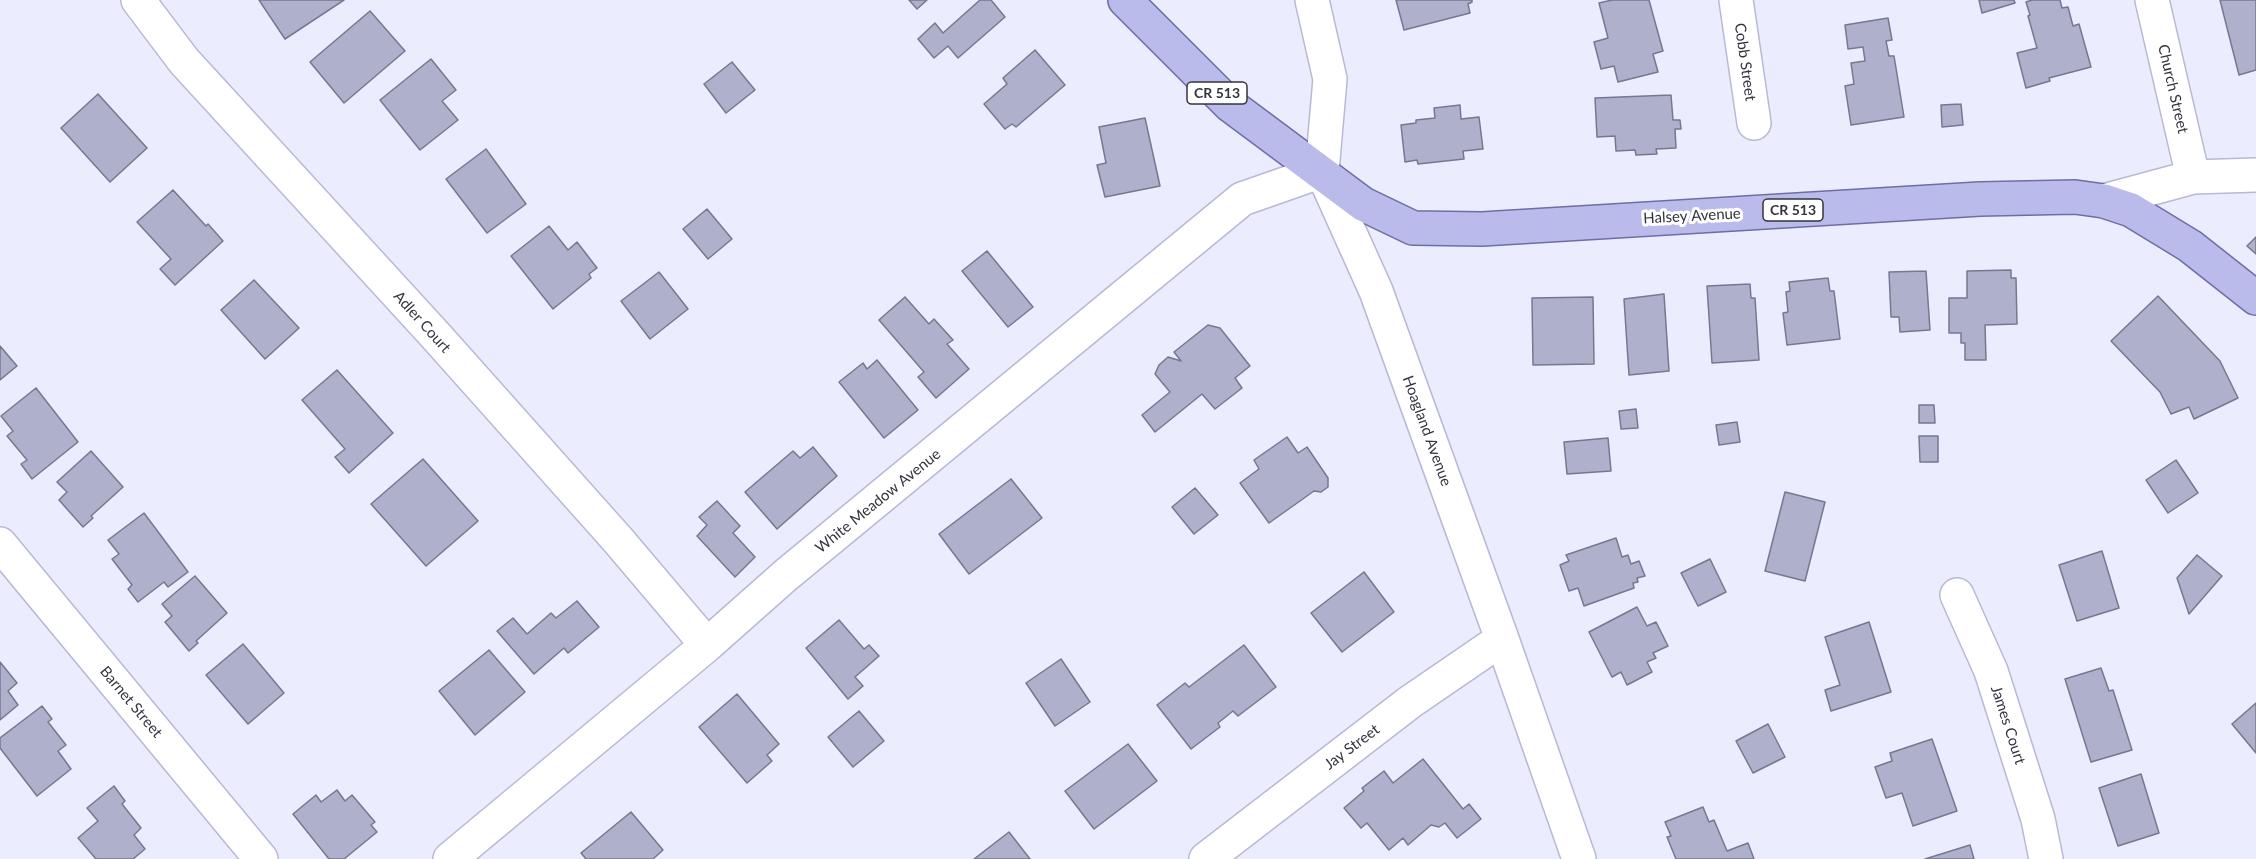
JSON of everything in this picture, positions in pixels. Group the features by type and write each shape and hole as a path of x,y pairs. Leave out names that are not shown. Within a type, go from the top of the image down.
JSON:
{"main road":[{"name":"CR 513","path":"1125,0 1230,105 1322,171"},
{"name":"Halsey Avenue","path":"1322,171 1363,204 1413,228 1482,229 1980,199 2074,197 2104,201"},
{"name":"CR 513","path":"2104,201 2131,210 2190,246 2256,298"}],"street":[{"name":"Adler Court","path":"138,0 184,62 452,354 618,540 707,645"},
{"name":"Hoagland Avenue","path":"1312,0 1330,79 1322,171 1376,291 1579,859"},
{"name":"Cobb Street","path":"1736,0 1754,123"},
{"name":"Church Street","path":"2152,0 2193,177"},
{"name":"White Meadow Avenue","path":"450,859 707,645 786,575 1242,199 1322,171"},
{"name":"Halsey Avenue","path":"2104,201 2193,177 2256,175"},
{"name":"Barnet Street","path":"0,544 261,859"},
{"name":"James Court","path":"1957,595 1991,670 2038,819 2046,859"},
{"name":"Jay Street","path":"1206,859 1410,702 1502,639"}],"building":[{"path":"259,0 344,0 285,39"},
{"path":"909,0 927,0 917,9"},
{"path":"980,0 991,0 1005,17 958,58 948,46 934,58 918,39 935,23 943,33"},
{"path":"1396,0 1472,0 1472,2 1468,4 1470,13 1404,30"},
{"path":"1612,0 1649,0 1663,51 1653,54 1658,72 1618,82 1614,66 1601,69 1594,42 1608,38 1599,3"},
{"path":"1979,0 2014,0 2015,3 1982,13"},
{"path":"2060,0 2062,8 2068,7 2073,26 2079,24 2091,67 2049,78 2050,81 2026,88 2017,53 2037,48 2026,2"},
{"path":"2220,0 2256,0 2256,70 2239,75"},
{"path":"370,11 405,51 344,103 310,62"},
{"path":"1888,18 1892,40 1886,41 1889,56 1894,56 1904,117 1851,125 1845,86 1854,84 1851,63 1865,61 1863,47 1848,49 1845,25"},
{"path":"1035,50 1065,85 1016,127 1012,124 1005,129 984,104 1007,84 1003,78"},
{"path":"431,59 456,90 442,101 458,120 420,150 380,100"},
{"path":"732,62 755,90 726,113 704,84"},
{"path":"98,94 147,148 110,182 61,128"},
{"path":"1671,95 1673,120 1680,120 1681,129 1675,129 1676,148 1656,149 1657,154 1636,155 1635,150 1616,151 1615,136 1597,137 1595,98"},
{"path":"1961,104 1963,125 1942,127 1941,105"},
{"path":"1460,105 1461,119 1479,117 1483,149 1463,151 1464,159 1418,164 1417,160 1405,162 1401,125 1416,123 1416,120 1435,118 1434,108"},
{"path":"1145,118 1160,186 1105,197 1097,165 1106,163 1099,127"},
{"path":"486,149 526,204 487,233 446,179"},
{"path":"173,190 223,241 175,285 160,269 171,259 137,222"},
{"path":"707,209 732,239 708,259 683,229"},
{"path":"549,226 568,250 577,242 597,268 589,274 591,278 553,309 511,256"},
{"path":"2256,237 2256,254 2247,246"},
{"path":"987,251 1033,307 1008,327 962,271"},
{"path":"2011,270 2011,278 2016,278 2017,324 1985,325 1986,360 1965,360 1965,343 1961,343 1961,333 1949,333 1949,298 1967,298 1967,271"},
{"path":"1926,271 1930,330 1900,332 1899,317 1891,317 1889,272"},
{"path":"659,272 688,309 650,339 621,301"},
{"path":"1828,278 1830,291 1834,291 1840,339 1787,345 1783,313 1788,312 1786,292 1790,291 1789,282"},
{"path":"254,280 299,328 265,359 221,310"},
{"path":"1750,284 1751,298 1755,298 1759,360 1712,363 1707,286"},
{"path":"1664,294 1669,371 1629,375 1624,299"},
{"path":"2158,296 2220,361 2238,398 2194,419 2189,407 2171,414 2160,392 2111,341"},
{"path":"905,297 929,324 934,319 953,340 947,344 969,369 936,398 918,377 924,372 879,320"},
{"path":"1593,297 1594,364 1533,365 1532,298"},
{"path":"1208,325 1220,328 1250,366 1235,378 1242,388 1215,409 1202,394 1155,432 1142,415 1170,392 1155,374 1159,365 1168,357 1181,361 1174,352"},
{"path":"0,346 17,366 0,380"},
{"path":"877,360 918,410 884,438 839,382 863,363 867,369"},
{"path":"337,370 393,433 349,473 335,457 345,449 302,400"},
{"path":"36,388 78,442 32,479 21,464 27,460 7,436 13,431 1,416"},
{"path":"1919,405 1934,405 1935,423 1919,423"},
{"path":"1636,409 1638,428 1621,429 1619,411"},
{"path":"1737,422 1740,442 1719,445 1716,425"},
{"path":"1919,436 1938,436 1938,462 1920,462"},
{"path":"1287,437 1298,453 1307,447 1328,478 1328,487 1321,492 1314,491 1269,523 1240,483 1259,469 1254,460"},
{"path":"1608,438 1611,471 1567,474 1564,442"},
{"path":"813,447 837,476 777,529 745,492 793,451 800,458"},
{"path":"91,451 123,487 91,516 93,518 83,527 59,500 67,492 57,482"},
{"path":"423,459 478,521 426,566 371,504"},
{"path":"2176,460 2198,493 2168,513 2146,480"},
{"path":"1011,479 1042,518 969,574 939,534"},
{"path":"1195,488 1218,515 1194,534 1172,507"},
{"path":"1785,492 1825,502 1805,581 1765,571"},
{"path":"717,501 740,526 733,533 755,557 735,577 697,536 707,525 699,517"},
{"path":"144,513 188,572 168,587 164,582 138,602 128,589 132,585 112,559 119,554 108,540"},
{"path":"1616,538 1622,557 1628,555 1631,564 1639,561 1645,576 1637,578 1638,582 1633,583 1634,588 1584,606 1578,588 1569,591 1560,565 1569,561 1566,555"},
{"path":"2102,551 2119,608 2077,621 2059,565"},
{"path":"2197,555 2222,576 2189,614 2177,578"},
{"path":"1710,559 1726,592 1698,606 1681,573"},
{"path":"1364,572 1394,612 1342,652 1311,613"},
{"path":"195,576 227,613 196,641 198,643 189,651 165,622 172,616 162,604"},
{"path":"577,601 599,627 568,653 564,648 534,674 497,631 513,618 527,634 551,613 556,618"},
{"path":"1637,607 1647,626 1656,622 1668,646 1653,653 1656,658 1647,662 1652,672 1627,685 1621,672 1612,677 1589,632"},
{"path":"839,620 864,649 869,645 879,656 855,677 863,686 848,699 806,648"},
{"path":"1869,622 1891,692 1831,711 1825,690 1840,685 1825,637"},
{"path":"243,644 284,693 248,724 206,675"},
{"path":"1244,645 1276,687 1238,716 1233,711 1218,723 1220,727 1191,749 1157,705 1185,683 1189,687"},
{"path":"489,650 525,692 475,735 439,691"},
{"path":"1061,659 1090,702 1055,726 1026,683"},
{"path":"0,662 17,683 8,691 18,705 0,720"},
{"path":"2101,668 2109,691 2113,690 2132,750 2091,762 2065,679"},
{"path":"737,694 779,744 767,755 772,761 747,783 699,727"},
{"path":"2256,703 2256,753 2232,724"},
{"path":"42,706 52,719 48,722 66,745 58,751 71,769 37,796 0,748 0,738"},
{"path":"859,711 884,741 853,767 828,737"},
{"path":"1768,724 1785,757 1753,773 1736,741"},
{"path":"1932,739 1957,811 1913,826 1902,793 1886,798 1875,767 1892,761 1890,753"},
{"path":"1128,744 1157,781 1094,829 1065,791"},
{"path":"1423,759 1463,809 1469,804 1481,819 1457,838 1445,823 1439,827 1431,825 1408,845 1403,838 1389,850 1367,823 1361,828 1344,808 1364,791 1362,788 1384,771 1393,783"},
{"path":"2141,774 2159,833 2118,846 2099,788"},
{"path":"114,786 125,801 122,804 141,828 134,835 145,849 133,859 96,859 78,838 98,821 87,808"},
{"path":"337,790 345,801 352,795 375,822 371,825 377,832 344,859 329,859 293,814 316,795 321,802"},
{"path":"1703,807 1709,822 1714,820 1727,851 1748,843 1754,859 1676,859 1667,837 1671,836 1665,822"},
{"path":"631,812 663,850 653,859 586,859 581,853"},
{"path":"1009,832 1030,859 974,859"},
{"path":"1970,845 1974,859 1925,859"}]}
